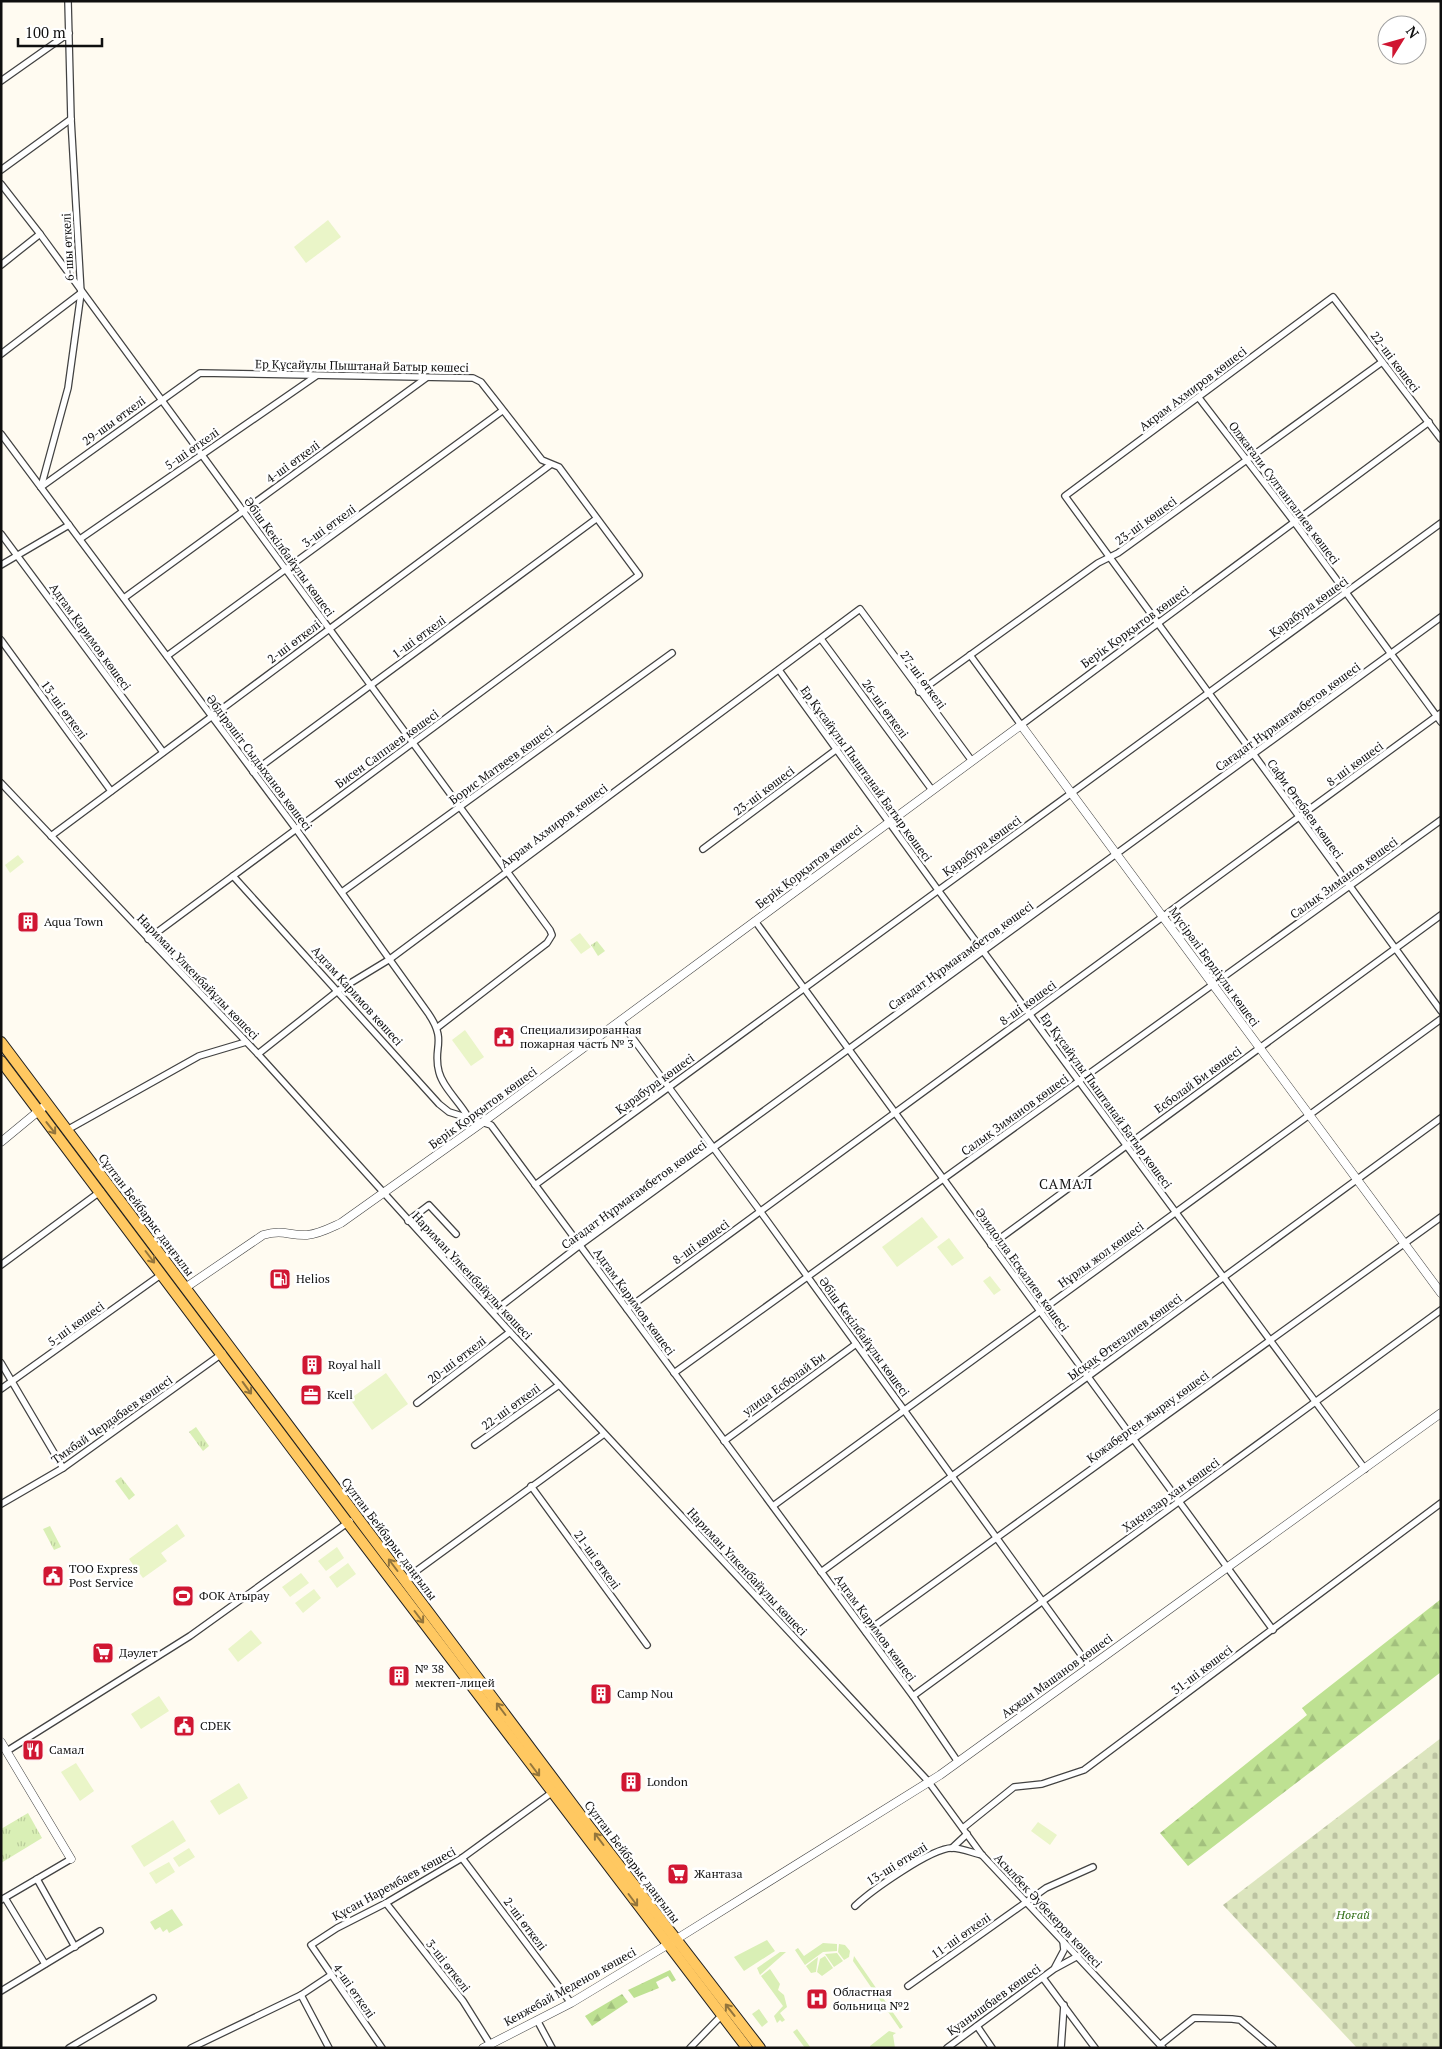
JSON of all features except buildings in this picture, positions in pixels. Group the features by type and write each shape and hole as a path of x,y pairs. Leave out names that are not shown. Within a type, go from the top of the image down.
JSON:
{"main road":[{"name":"Сұлтан Бейбарыс даңғылы","path":"1,1042 185,1288 226,1350 607,1858 671,1942 760,2048"},
{"name":"Сұлтан Бейбарыс даңғылы","path":"1,1061 162,1274 226,1350"},
{"name":"Сұлтан Бейбарыс даңғылы","path":"352,1519 404,1580 556,1790"},
{"name":"Сұлтан Бейбарыс даңғылы","path":"671,1942 721,2016 747,2048"}],"street":[{"name":"6-шы өткелі","path":"41,487 68,388 81,292 71,119 68,1"},
{"path":"1,81 69,33"},
{"path":"1,170 71,119"},
{"name":"Әбіш Кекілбайұлы көшесі","path":"1,184 40,234 160,400 330,628 550,930 552,935 547,944 438,1027"},
{"path":"1,265 40,234"},
{"path":"1,354 81,292"},
{"name":"22-ші көшесі","path":"1333,297 1441,438"},
{"name":"Акрам Ахмиров көшесі","path":"1065,496 1333,297"},
{"name":"23-шi көшесi","path":"919,692 1098,562 1110,557 1382,362"},
{"name":"29-шы өткелі","path":"41,487 200,373"},
{"name":"Ер Құсайұлы Пыштанай Батыр көшесі","path":"200,373 473,378 482,382 502,411 542,460 558,467 639,575"},
{"name":"5-ші өткелі","path":"80,540 316,376"},
{"name":"4-ші өткелі","path":"124,598 426,378"},
{"name":"Олжағали Султангалиев көшесі","path":"1199,398 1439,715 1441,722"},
{"name":"3-ші өткелі","path":"167,656 502,411"},
{"name":"Берік Қорқытов көшесі","path":"185,1288 263,1235 278,1231 305,1235 319,1233 341,1223 483,1122 1429,422"},
{"name":"Әбдірәшіт Сыдыханов көшесі","path":"1,434 296,829 438,1027"},
{"name":"2-ші өткелі","path":"51,836 550,464"},
{"name":"Сафи Өтебаев көшесі","path":"1065,496 1441,1011"},
{"name":"1-ші өткелі","path":"253,772 596,519"},
{"name":"Қарабура көшесі","path":"535,1184 1441,523"},
{"path":"1,565 69,525"},
{"name":"Адгам Каримов көшесі","path":"1,534 163,752"},
{"name":"Бисен Саппаев көшесі","path":"148,939 639,575"},
{"name":"Акрам Ахмиров көшесі","path":"258,1054 339,990 390,959 860,610"},
{"name":"27-ші өткелі","path":"860,610 972,761"},
{"name":"Сағадат Нұрмағамбетов көшесі","path":"493,1312 580,1245 715,1149 1441,617"},
{"name":"26-ші өткелі","path":"821,639 932,790"},
{"name":"13-ші өткелі","path":"1,640 111,791"},
{"name":"Борис Матвеев көшесі","path":"342,892 672,653"},
{"name":"Мүсірәлі Бердіұлы көшесі","path":"970,655 1441,1293"},
{"name":"Ер Құсайұлы Пыштанай Батыр көшесі","path":"779,670 983,952 1365,1469"},
{"name":"8-шi көшесi","path":"627,1309 1439,715"},
{"name":"23-шi көшесi","path":"703,849 837,749"},
{"name":"Нариман Үлкенбайұлы көшесі","path":"1,784 258,1054 408,1221 604,1434 928,1781"},
{"name":"Салық Зиманов көшесі","path":"674,1373 1441,820"},
{"name":"Адгам Каримов көшесі","path":"233,876 339,990 439,1104 449,1112 492,1125 913,1696 958,1762"},
{"name":"Есболай Би көшесі","path":"991,1245 1441,914"},
{"name":"Әзидолла Есқалиев көшесі","path":"755,921 1272,1630"},
{"name":"Нұрлы жол көшесі","path":"773,1506 1441,1019"},
{"name":"Әбіш Кекілбайұлы көшесі","path":"620,1021 715,1149 1090,1667"},
{"path":"438,1027 440,1041 438,1070 441,1078 468,1117"},
{"path":"67,1130 199,1056 246,1042"},
{"path":"1,1142 47,1104"},
{"name":"Ысқақ Өтеғалиев көшесі","path":"821,1572 1441,1118"},
{"path":"1,1265 101,1191"},
{"path":"408,1221 429,1205 456,1234"},
{"name":"Қожаберген жырау көшесі","path":"866,1632 1441,1217"},
{"name":"5-ші көшесі","path":"1,1389 162,1274"},
{"name":"Хақназар хан көшесі","path":"913,1696 1441,1310"},
{"name":"20-ші өткелі","path":"417,1403 510,1332"},
{"name":"улица Есболай Би","path":"724,1441 856,1344"},
{"name":"Тмкбай Чердабаев көшесі","path":"1,1504 63,1468 226,1350"},
{"path":"1,1363 63,1468"},
{"name":"22-ші өткелі","path":"475,1445 559,1385"},
{"name":"Ақжан Машанов көшесі","path":"671,1942 958,1762 1441,1413"},
{"path":"404,1580 604,1434"},
{"name":"21-ші өткелі","path":"531,1486 647,1645"},
{"name":"31-ші көшесі","path":"963,1828 1014,1787 1042,1784 1084,1770 1441,1503"},
{"path":"7,1751 182,1641 352,1519"},
{"path":"1,1742 71,1858 3,1899 45,1964"},
{"name":"Асылбек Әубекеров көшесі","path":"928,1781 982,1855 1162,2046"},
{"name":"Құсан Нарембаев көшесі","path":"311,1945 337,1928 386,1903 462,1858 556,1790"},
{"path":"952,1848 967,1834"},
{"path":"952,1848 982,1855"},
{"name":"13-ші өткелі","path":"855,1906 868,1895 936,1852 952,1848"},
{"name":"2-ші өткелі","path":"462,1858 571,2003"},
{"name":"11-ші өткелі","path":"908,1986 1046,1888 1093,1867"},
{"path":"38,1879 75,1947"},
{"name":"3-ші өткелі","path":"386,1903 463,2001 486,2046"},
{"path":"1,1990 100,1931"},
{"name":"Қуанышбаев көшесі","path":"1054,1969 1064,1950 1063,1940"},
{"name":"Кенжебай Меденов көшесі","path":"486,2046 571,2003 671,1942"},
{"name":"4-ші өткелі","path":"311,1945 382,2048"},
{"name":"Қуанышбаев көшесі","path":"947,2048 1054,1969 1078,1956"},
{"path":"191,2048 300,1995 331,1975"},
{"path":"1043,1978 1096,2048"},
{"path":"300,1995 329,2048"},
{"path":"69,2048 153,1998"},
{"path":"1061,2048 1064,2005"},
{"path":"690,2048 721,2016"},
{"path":"1162,2046 1194,2018 1240,2020 1273,2048"},
{"path":"537,2020 552,2048"},
{"path":"977,2026 992,2048"}],"green space":[{"path":"328,220 341,237 306,263 294,247"},
{"path":"18,855 24,862 10,873 5,865"},
{"path":"580,933 591,947 581,954 570,940"},
{"path":"597,941 605,951 598,956 591,945"},
{"path":"465,1030 484,1057 471,1066 452,1040"},
{"path":"922,1217 938,1237 897,1267 882,1247"},
{"path":"949,1238 964,1258 952,1266 937,1247"},
{"path":"990,1276 1001,1290 994,1295 983,1281"},
{"path":"386,1373 408,1404 372,1430 350,1399"},
{"path":"196,1427 209,1446 203,1451 189,1432"},
{"path":"121,1477 135,1495 129,1500 115,1481"},
{"path":"177,1524 185,1536 161,1553 167,1561 143,1578 129,1559"},
{"path":"50,1526 61,1547 54,1550 43,1529"},
{"path":"337,1547 344,1558 326,1571 318,1561"},
{"path":"348,1563 356,1574 337,1588 329,1577"},
{"path":"301,1573 309,1583 290,1597 282,1587"},
{"path":"314,1589 321,1598 303,1613 295,1603"},
{"path":"1441,1599 1441,1672 1188,1866 1160,1833 1307,1715 1302,1708"},
{"path":"251,1630 262,1643 238,1662 228,1649"},
{"path":"159,1696 169,1711 141,1729 131,1714"},
{"name":"Ноғай","path":"1441,1738 1441,2048 1357,2048 1223,1905"},
{"path":"76,1763 94,1791 80,1801 61,1772"},
{"path":"239,1783 248,1798 219,1815 210,1801"},
{"path":"28,1813 42,1838 1,1863 1,1829"},
{"path":"173,1820 186,1841 144,1867 131,1846"},
{"path":"1038,1822 1057,1835 1050,1845 1031,1831"},
{"path":"189,1848 195,1857 179,1867 173,1858"},
{"path":"169,1862 175,1872 156,1884 149,1873"},
{"path":"172,1909 183,1925 169,1933 167,1929 163,1932 160,1927 155,1930 150,1922"},
{"path":"767,1940 775,1951 744,1971 734,1957"},
{"path":"823,1943 837,1944 837,1951 823,1952 805,1965 795,1950 798,1948 804,1956"},
{"path":"839,1944 845,1945 850,1951 849,1957 844,1960 838,1952"},
{"path":"780,1952 786,1952 760,1975 757,1968"},
{"path":"837,1953 843,1961 834,1967 825,1954"},
{"path":"825,1956 833,1968 822,1976 817,1972 820,1959"},
{"path":"854,1956 903,2027 900,2029 853,1961"},
{"path":"818,1957 816,1972 811,1973 806,1966"},
{"path":"770,1969 780,1984 778,1990 784,1995 787,2007 780,2013 785,2020 782,2022 780,2020 777,2023 774,2016 783,2006 761,1976"},
{"path":"670,1970 676,1980 672,1982 668,1976 656,1982 659,1988 634,1998 628,1990"},
{"path":"622,1994 628,2002 592,2026 585,2016"},
{"path":"759,2009 768,2022 762,2027 752,2014"},
{"path":"797,2029 811,2048 805,2048 793,2032"},
{"path":"889,2031 896,2033 893,2035 895,2048 870,2048 870,2046"}],"place":[{"name":"Aqua Town","path":"28,922"},
{"name":"Специализированная пожарная часть № 3","path":"504,1037"},
{"name":"Helios","path":"280,1279"},
{"name":"Royal hall","path":"312,1365"},
{"name":"Kcell","path":"311,1395"},
{"name":"ТОО Express Post Service","path":"53,1576"},
{"name":"ФОК Атырау","path":"183,1596"},
{"name":"Дәулет","path":"103,1653"},
{"name":"№ 38 мектеп-лицей","path":"399,1676"},
{"name":"Camp Nou","path":"601,1694"},
{"name":"CDEK","path":"184,1726"},
{"name":"Самал","path":"33,1750"},
{"name":"London","path":"631,1782"},
{"name":"Жантаза","path":"678,1874"},
{"name":"Областная больница №2","path":"817,1999"}],"district":[{"name":"САМАЛ","path":"1066,1184"}]}
